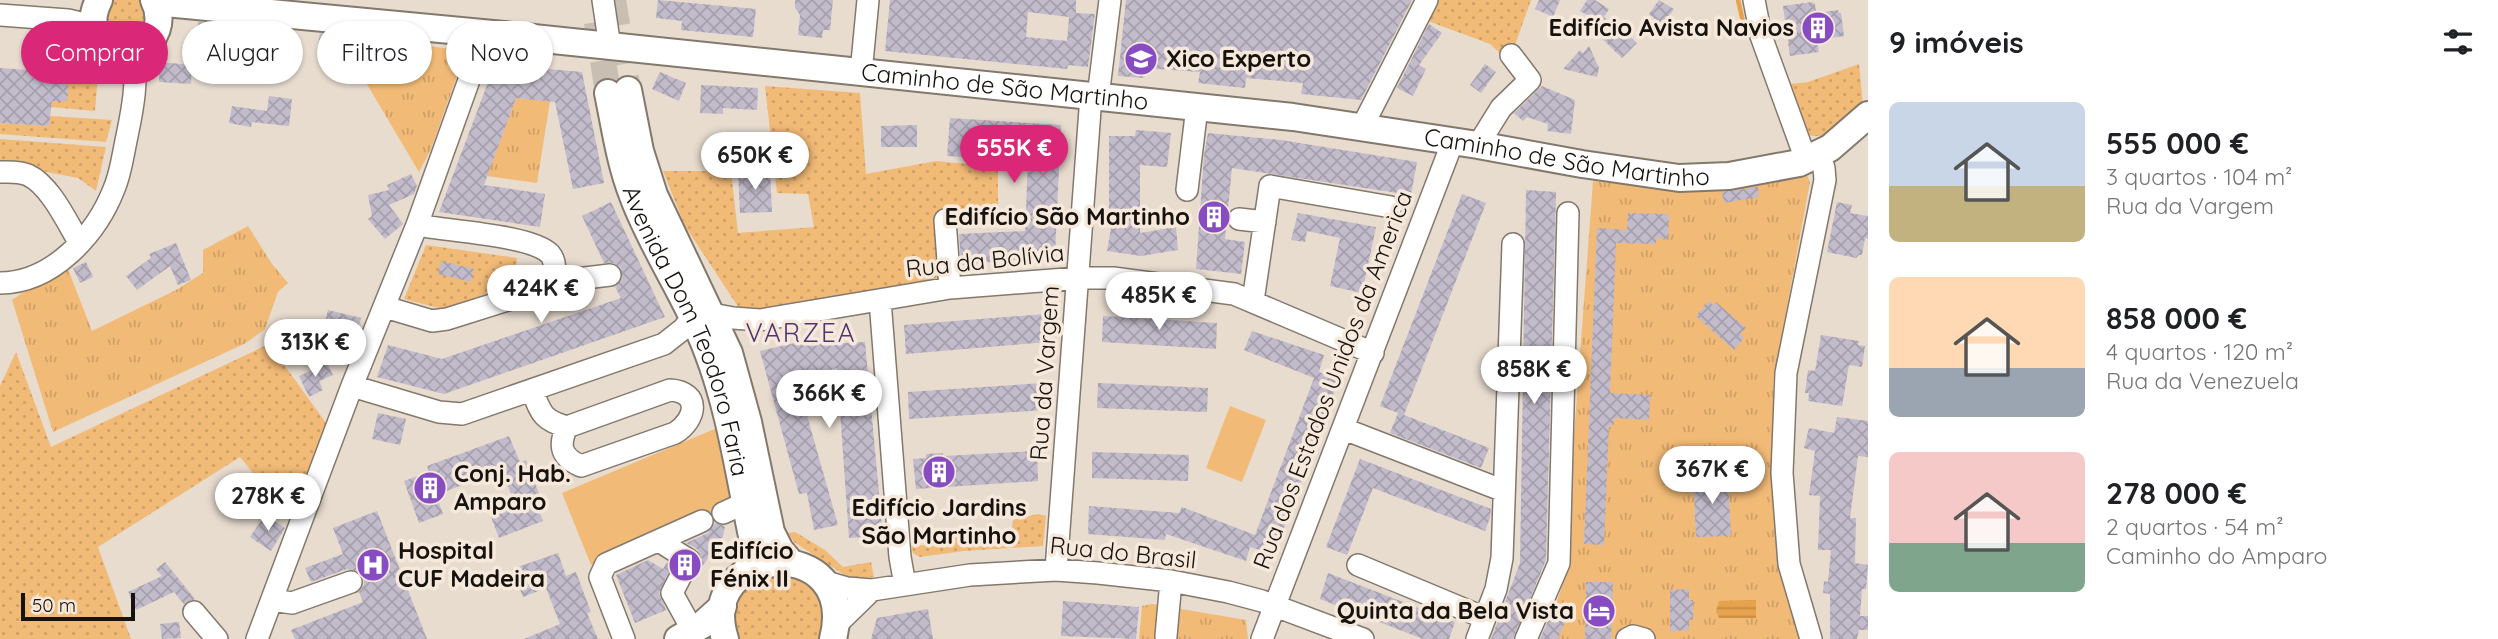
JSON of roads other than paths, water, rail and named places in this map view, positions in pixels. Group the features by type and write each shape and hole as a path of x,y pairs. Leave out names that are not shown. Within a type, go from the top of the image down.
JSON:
{"main road":[{"path":"94,21 99,0"},
{"name":"Caminho de São Martinho","path":"156,8 199,7 446,30"},
{"name":"Caminho de São Martinho","path":"553,41 1196,107 1362,127 1679,178 1730,176 1812,158"},
{"name":"Avenida Dom Teodoro Faria","path":"618,91 620,152 632,196 703,315 748,422 771,532 780,550 791,563"},
{"path":"1812,158 1868,115"},
{"name":"Avenida Dom Teodoro Faria","path":"718,351 734,508 752,536 752,553 747,572"},
{"path":"686,635 723,606 736,581 760,565 774,562 791,563 813,572 823,581 834,601 835,631"},
{"path":"723,606 722,627 725,639"}],"street":[{"path":"603,0 610,47"},
{"path":"860,73 868,0"},
{"name":"Rua da Vargem","path":"1056,570 1095,97 1110,0"},
{"path":"1362,127 1427,0"},
{"path":"1754,0 1761,36 1812,158 1824,167 1825,180 1786,373 1782,473 1789,564 1811,639"},
{"path":"0,3 34,4 79,21"},
{"path":"0,15 47,9"},
{"path":"0,26 6,29 32,30 47,9"},
{"name":"Rua dos Estados Unidos da America","path":"1262,639 1373,353 1466,143 1530,80 1511,55"},
{"path":"0,283 16,283 62,267 106,207 116,186 136,84"},
{"path":"257,639 352,386 417,225 468,84"},
{"path":"1187,190 1196,107"},
{"path":"0,172 16,172 33,177 51,195 79,243"},
{"path":"1253,301 1270,186 1391,207"},
{"path":"1526,639 1559,563 1568,213"},
{"path":"1239,219 1265,222"},
{"path":"945,220 950,288"},
{"path":"384,307 432,321 447,319 546,288 554,280 555,265 551,255 530,233 417,225"},
{"path":"1477,639 1496,589 1502,558 1513,244"},
{"path":"552,282 610,275"},
{"name":"Rua da Bolívia","path":"703,315 760,320 950,288 1113,278 1234,294 1373,353"},
{"path":"880,300 900,556 905,585"},
{"path":"352,386 450,415 462,414 664,344 703,315"},
{"name":"Rua da Bolívia","path":"718,351 739,332 760,320"},
{"path":"664,344 688,344 718,351"},
{"path":"532,390 542,416 551,423 567,427 670,390 689,396 692,405 692,416 686,426 675,433 581,466 569,461 563,450 561,440 567,427"},
{"path":"1344,429 1504,491"},
{"path":"624,639 600,572 606,564 702,521"},
{"path":"660,541 689,560 672,593 686,635"},
{"path":"1358,565 1485,618"},
{"name":"Rua do Brasil","path":"823,581 847,588 872,590 970,575 1056,570 1171,581 1228,592 1363,639"},
{"path":"1166,636 1171,581"},
{"path":"272,600 292,603 351,582"},
{"path":"835,631 872,590"},
{"path":"194,612 217,639"},
{"path":"1627,639 1633,636 1644,639"}],"waterway":[{"path":"1738,0 1746,35"}],"tunnel":[{"path":"613,0 628,90"},
{"path":"597,22 608,93"}],"place":[{"name":"Edifício Avista Navios","path":"1818,28"},
{"name":"Xico Experto","path":"1141,59"},
{"name":"Edifício São Martinho","path":"1214,217"},
{"name":"Edifício Jardins São Martinho","path":"939,472"},
{"name":"Conj. Hab. Amparo","path":"430,488"},
{"name":"Hospital CUF Madeira","path":"373,565"},
{"name":"Edifício Fénix II","path":"685,565"},
{"name":"Quinta da Bela Vista","path":"1599,611"}],"district":[{"name":"VARZEA","path":"801,333"}]}
